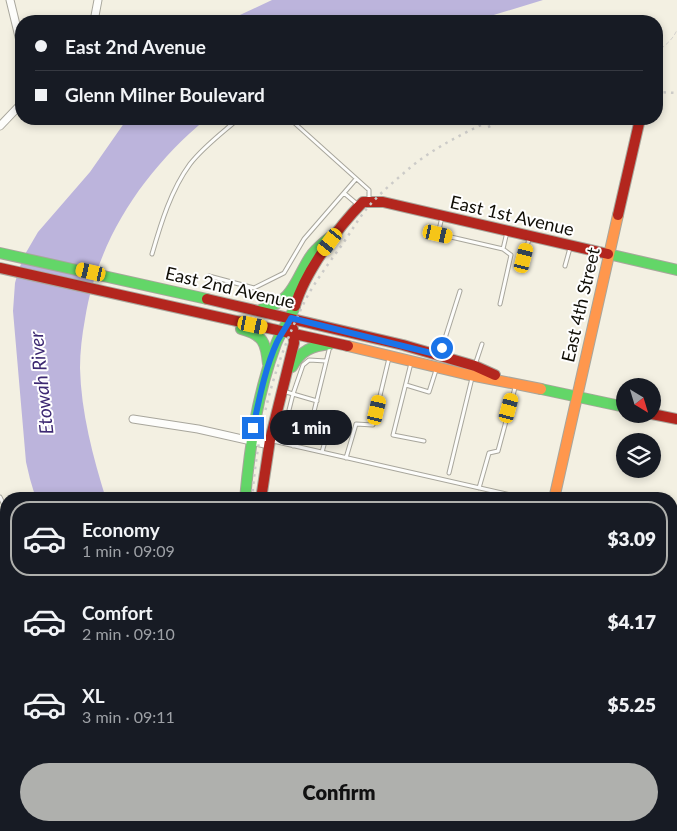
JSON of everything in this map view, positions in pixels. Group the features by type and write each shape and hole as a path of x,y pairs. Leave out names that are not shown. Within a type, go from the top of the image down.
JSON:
{"main road":[{"name":"East 4th Street","path":"556,492 639,125"},
{"name":"East 1st Avenue","path":"369,201 383,202 677,270"},
{"path":"262,492 269,443 294,343 289,332 297,300 306,278 336,233 358,205 369,201"},
{"path":"252,309 269,308 286,298 316,247 336,233"},
{"name":"East 2nd Avenue","path":"4,254 291,318 439,355 474,371 511,382 616,405"},
{"name":"East 2nd Avenue","path":"2,268 437,367 474,371"},
{"path":"216,317 224,324 254,332 260,336 267,349 268,367"},
{"path":"246,492 251,441 258,402 268,367 278,342 289,332"},
{"path":"281,391 299,354 311,347 334,344"},
{"path":"661,416 677,419"}],"street":[{"path":"10,0 15,20"},
{"path":"95,15 98,0"},
{"path":"0,126 15,110"},
{"path":"133,419 269,443"}],"lane":[{"path":"152,254 164,214 186,171 204,149 231,125"},
{"path":"297,125 368,190 369,201"},
{"path":"209,276 254,288 284,273 304,239 356,179"},
{"path":"344,193 358,205"},
{"path":"442,216 438,234 503,249 511,254 500,304"},
{"path":"503,249 507,232"},
{"path":"524,258 529,237"},
{"path":"565,266 570,246"},
{"path":"439,355 460,291"},
{"path":"326,361 309,360 303,365 293,394 283,434 307,440 326,361 334,344"},
{"path":"449,473 482,344"},
{"path":"346,458 356,424 373,425 390,355"},
{"path":"412,360 393,435 424,442"},
{"path":"406,385 429,392 437,367"},
{"path":"478,488 489,454 498,452 511,382"},
{"path":"281,391 317,401"},
{"path":"294,446 296,438"},
{"path":"322,452 326,438"},
{"path":"269,443 322,452 496,492"}],"path":[{"path":"663,48 674,37 677,30"}],"water":[{"path":"272,0 543,0 494,15 240,15"},
{"name":"Etowah River","path":"123,125 199,125 163,161 127,208 101,261 91,289 81,344 81,385 88,434 104,492 34,492 26,462 13,311 15,283 24,256 38,232 90,172"}],"railway":[{"path":"663,92 677,93"},
{"path":"253,492 263,419 277,369 308,295 373,201 412,166 431,152 481,125"},
{"path":"488,127 493,125"}],"traffic: fast":[{"path":"262,309 272,306 287,296 312,254 329,238"},
{"path":"0,253 207,299"},
{"path":"608,254 677,270"},
{"path":"246,492 249,459 259,401 269,363 280,335 295,306"},
{"path":"241,329 254,334 262,340 268,364"},
{"path":"292,367 303,353 318,346 330,344"},
{"path":"541,389 616,405"}],"traffic: slow":[{"path":"556,492 618,215"},
{"path":"348,346 465,374 541,389"}],"traffic: jam":[{"path":"618,215 639,125"},
{"path":"295,306 306,279 323,251 343,224 363,202 383,202 608,254"},
{"path":"0,268 348,346"},
{"path":"207,299 403,345 475,366 495,375"},
{"path":"262,492 270,440 294,343 293,329"},
{"path":"661,416 677,419"}],"route":[{"path":"253,428 268,367 278,342 291,318 439,355 442,348"}]}
